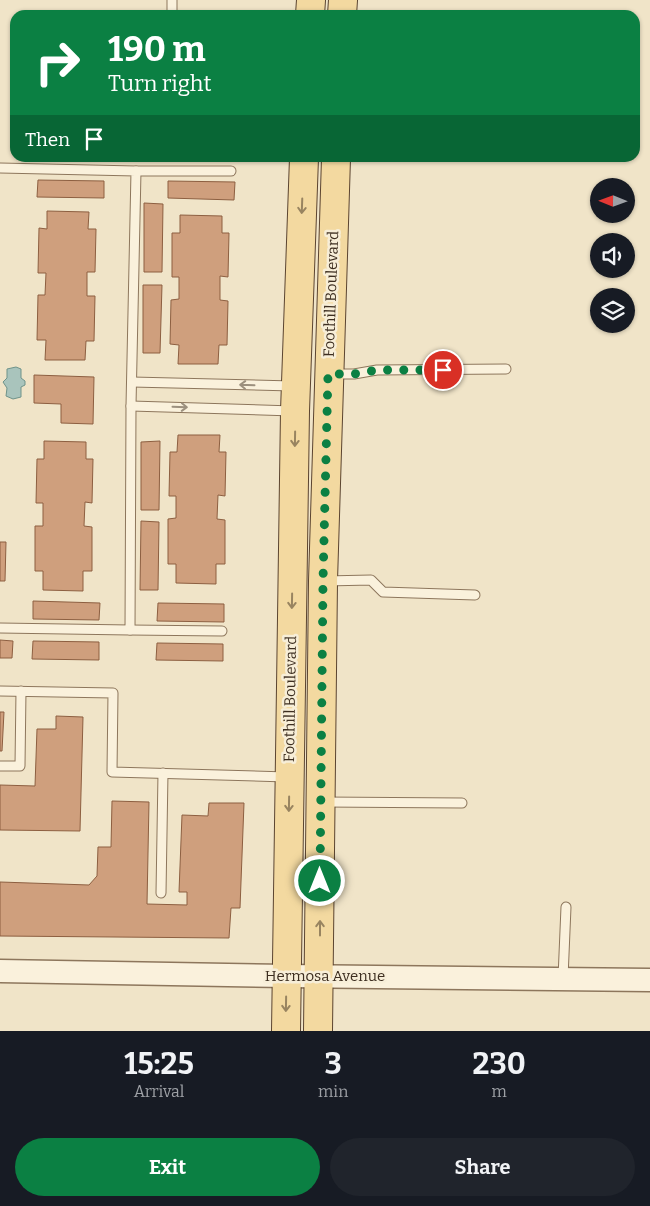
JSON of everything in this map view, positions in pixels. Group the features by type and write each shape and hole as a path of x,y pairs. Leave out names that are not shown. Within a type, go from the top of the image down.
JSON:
{"main road":[{"name":"Foothill Boulevard","path":"286,1031 295,399 304,162"},
{"name":"Foothill Boulevard","path":"318,1031 323,581 336,162"}],"street":[{"name":"Hermosa Avenue","path":"0,971 320,977 650,980"}],"lane":[{"path":"0,168 231,171"},
{"path":"130,630 131,406 136,170"},
{"path":"328,374 354,374 377,370 506,369"},
{"path":"132,382 295,399"},
{"path":"131,406 295,399"},
{"path":"323,581 371,580 383,592 475,595"},
{"path":"0,628 222,631"},
{"path":"0,691 113,693 112,772 289,776"},
{"path":"0,766 20,766 21,692"},
{"path":"161,893 163,773"},
{"path":"320,802 462,803"},
{"path":"564,978 566,907"}],"water":[{"path":"16,367 21,369 21,378 25,381 25,385 21,387 21,397 13,399 6,396 7,388 3,382 7,378 7,369"}],"building":[{"path":"38,180 104,181 104,198 37,197"},
{"path":"168,181 235,182 234,200 168,198"},
{"path":"144,203 163,204 162,272 144,272"},
{"path":"47,211 89,212 88,229 96,229 95,272 87,272 87,296 95,296 94,341 86,341 85,360 45,360 46,340 37,340 38,295 45,295 46,273 38,273 39,228 47,229"},
{"path":"180,215 222,216 222,233 229,233 228,277 220,276 220,300 228,301 227,345 219,345 218,364 178,364 179,345 170,344 171,300 179,299 179,277 172,277 172,233 180,233"},
{"path":"143,285 162,285 160,353 143,353"},
{"path":"34,375 94,377 93,424 61,423 61,404 34,403"},
{"path":"178,435 220,435 219,452 226,452 225,496 218,495 217,519 225,520 225,564 216,564 216,584 176,583 176,564 168,564 168,519 176,518 176,496 169,496 170,452 177,452"},
{"path":"44,441 86,442 86,459 93,459 92,503 85,502 84,526 92,527 92,571 83,571 83,591 43,590 43,571 35,571 35,526 43,526 43,503 36,503 37,459 44,459"},
{"path":"160,441 159,510 141,510 141,442"},
{"path":"141,521 159,522 158,590 140,590"},
{"path":"0,542 6,542 5,581 0,581"},
{"path":"33,601 100,603 99,620 33,619"},
{"path":"158,603 224,604 224,622 157,621"},
{"path":"0,640 13,641 12,658 0,658"},
{"path":"33,641 99,642 99,660 32,659"},
{"path":"157,643 223,644 223,661 156,660"},
{"path":"0,712 4,712 2,751 0,751"},
{"path":"56,716 83,717 80,831 0,830 0,785 35,786 37,729 56,729"},
{"path":"112,801 149,802 147,904 187,905 187,892 179,892 182,815 208,816 209,803 244,803 240,908 231,908 229,938 0,936 0,882 89,885 97,876 98,847 111,847"}],"route":[{"path":"320,881 323,581 328,374 354,374 377,370 443,370"}]}
